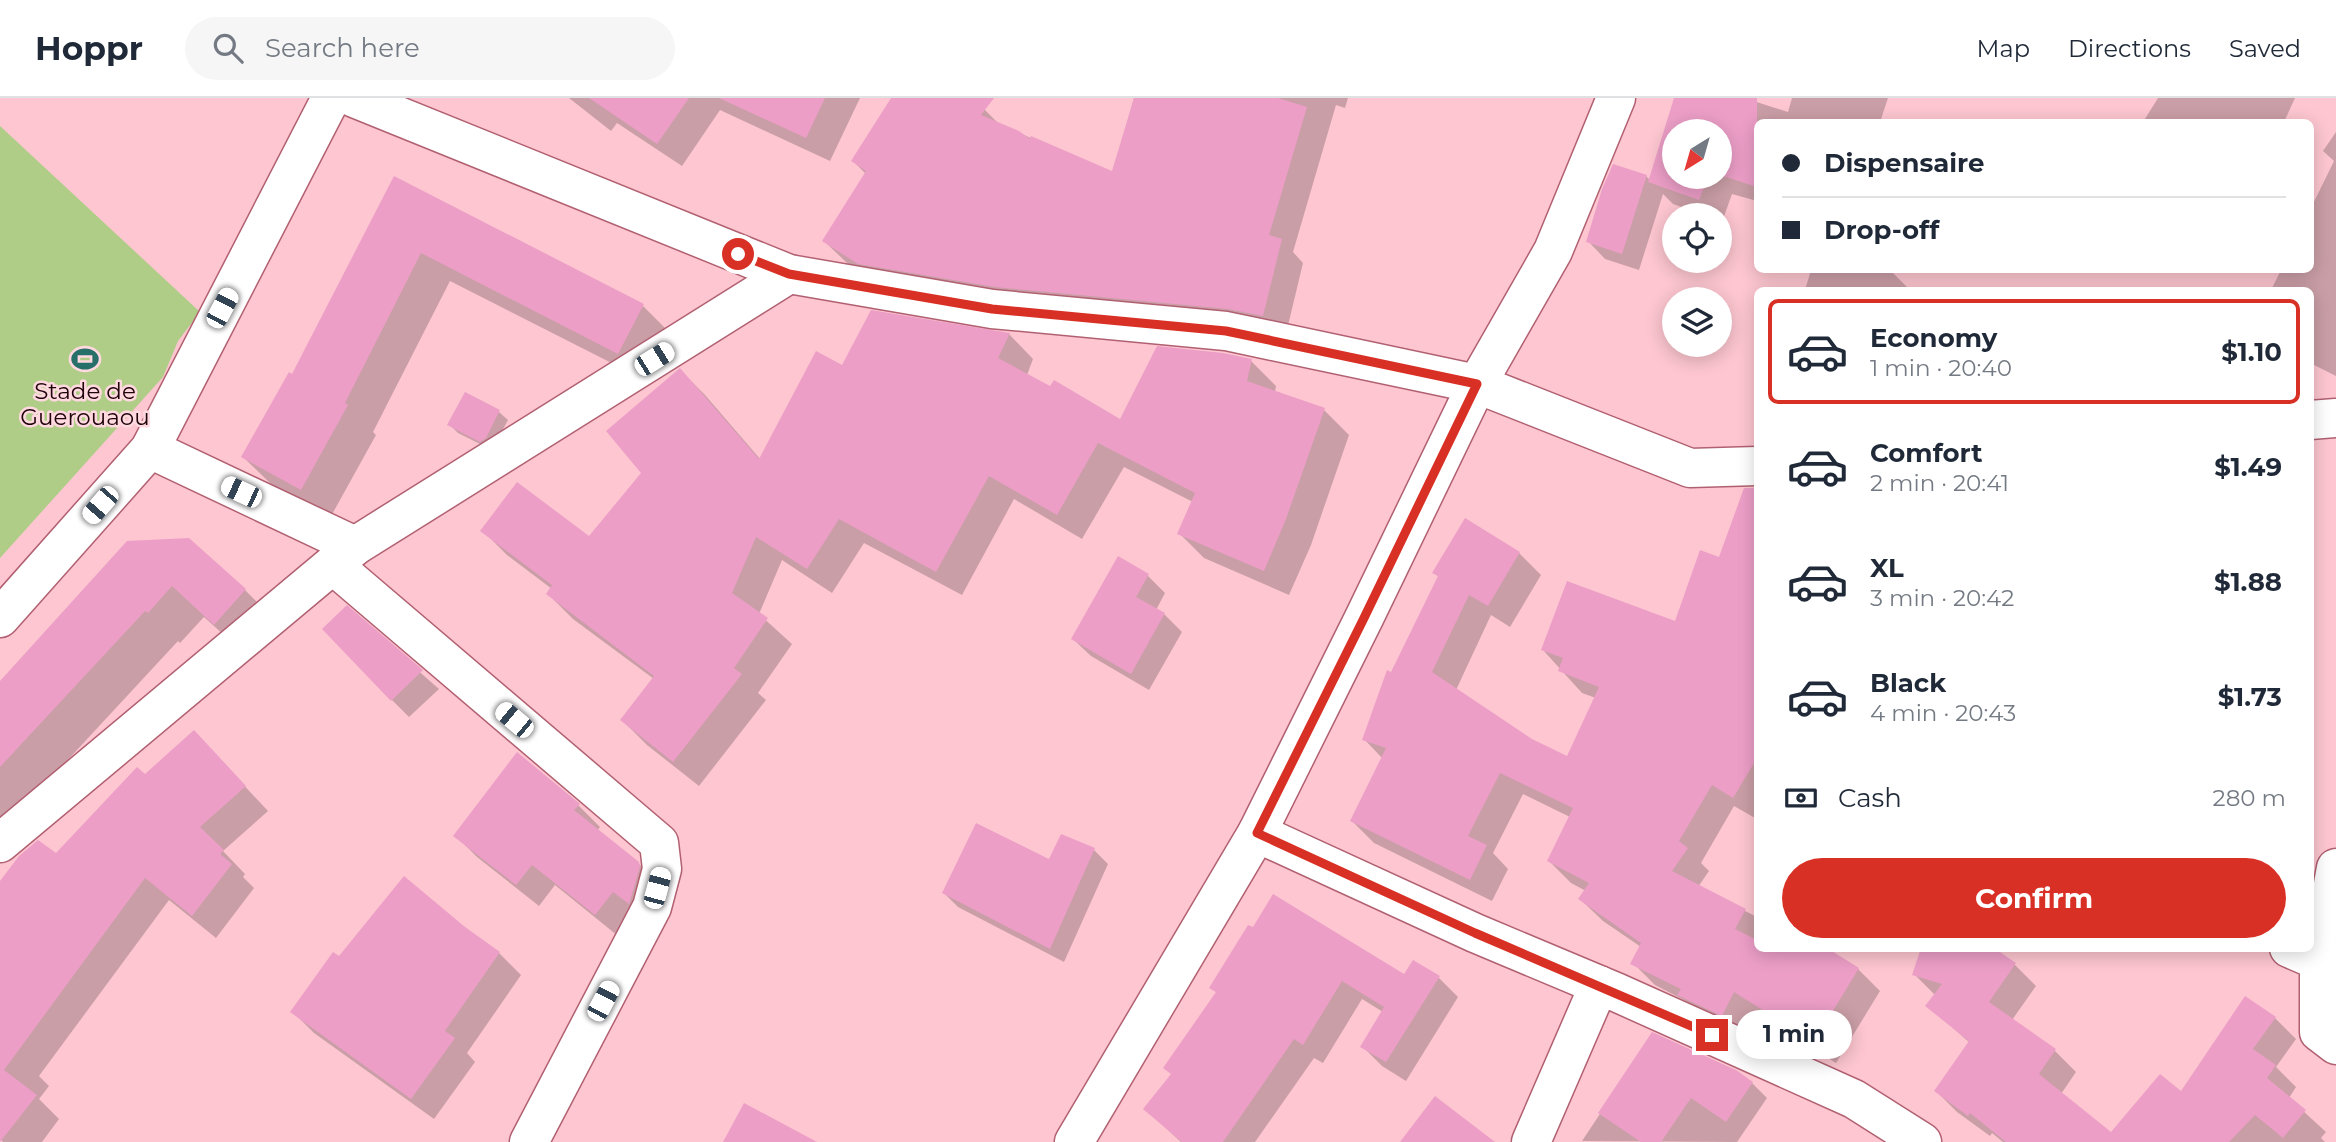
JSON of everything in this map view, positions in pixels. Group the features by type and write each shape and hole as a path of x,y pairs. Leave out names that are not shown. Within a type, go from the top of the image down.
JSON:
{"street":[{"path":"0,618 150,449 331,98"},
{"path":"354,98 789,274 992,309 1226,331 1477,384 1690,468 1754,466"},
{"path":"1073,1142 1257,833 1477,384 1553,251 1616,98"},
{"path":"0,843 344,556 789,274"},
{"path":"2314,420 2336,418"},
{"path":"150,449 344,556 659,843 662,869 652,907 529,1142"},
{"path":"1257,833 1475,933 1600,985 1854,1099 1915,1140"},
{"path":"2314,928 2336,868"},
{"path":"2304,955 2319,1032 2336,1045"},
{"path":"1531,1142 1600,985"}],"green space":[{"name":"Stade de Guerouaou","path":"0,126 200,312 178,341 163,377 0,558"}],"building":[{"path":"589,98 689,98 657,144"},
{"path":"719,98 825,98 806,138"},
{"path":"891,98 994,98 981,115 1019,131 1030,139 1031,136 1112,171 1134,98 1278,98 1307,107 1269,235 1282,239 1263,316 1228,309 995,287 858,264 822,241 866,171 851,161"},
{"path":"1674,98 1757,98 1757,119 1754,119 1754,186 1732,179 1732,119 1668,119"},
{"path":"1662,137 1662,187 1648,182"},
{"path":"1613,164 1647,175 1622,254 1586,242 1602,189"},
{"path":"394,176 644,304 618,354 421,253 345,403 348,405 301,490 241,457 289,372 292,374"},
{"path":"1668,189 1703,189 1699,200"},
{"path":"871,310 1010,333 998,358 1050,386 1054,380 1120,419 1157,346 1252,359 1247,381 1325,408 1286,519 1264,571 1177,534 1195,493 1098,443 1057,515 989,476 936,572 839,519 807,569 756,537 732,593 768,618 734,668 742,674 673,762 620,720 654,676 546,594 552,585 480,531 517,482 589,536 641,473 606,431 680,368 759,459 816,351 842,365"},
{"path":"465,392 500,410 486,438 480,442 447,425"},
{"path":"1744,488 1754,488 1754,763 1733,798 1712,785 1679,841 1688,848 1672,871 1746,909 1735,929 1754,938 1754,952 1833,952 1859,968 1814,1042 1734,992 1722,1016 1677,995 1681,989 1630,964 1641,943 1578,899 1589,883 1547,861 1573,808 1500,773 1468,836 1487,845 1470,880 1350,821 1386,748 1362,740 1387,670 1391,672 1438,576 1432,573 1465,518 1520,552 1488,606 1469,595 1432,672 1532,739 1567,756 1599,687 1558,671 1563,658 1541,650 1567,581 1675,621 1700,550 1719,557"},
{"path":"189,538 246,589 214,625 172,586 148,613 145,611 0,767 0,681 127,541"},
{"path":"1118,556 1149,574 1136,597 1165,613 1131,674 1071,639"},
{"path":"347,605 423,670 391,701 322,629"},
{"path":"194,730 246,786 200,827 224,850 220,854 232,864 192,916 145,878 4,1070 37,1095 0,1142 0,881 19,856 38,840 56,853 137,767 145,774"},
{"path":"517,752 580,804 574,810 639,862 640,867 629,904 613,892 595,915 532,865 516,885 453,836"},
{"path":"976,823 1049,859 1061,834 1095,848 1050,949 942,893"},
{"path":"404,876 465,927 500,952 445,1031 455,1038 411,1099 290,1012 333,952 339,956"},
{"path":"1273,894 1404,974 1413,960 1440,976 1386,1062 1360,1047 1384,1007 1342,981 1303,1045 1294,1039 1223,1142 1182,1142 1143,1109 1171,1074 1163,1068 1216,992 1209,988 1248,925 1253,927"},
{"path":"1920,952 2000,952 2016,963 1989,1002 2056,1049 2039,1074 2111,1132 2160,1074 2181,1091 2245,996 2276,1017 2253,1049 2276,1065 2267,1078 2306,1110 2283,1138 2255,1115 2229,1142 2006,1142 1970,1113 1968,1116 1934,1091 1969,1041 1925,1006 1942,984 1912,975"},
{"path":"1652,1032 1736,1070 1753,1082 1726,1122 1691,1098 1661,1142 1641,1142 1598,1113"},
{"path":"1435,1096 1495,1142 1400,1142"},
{"path":"744,1103 817,1142 723,1142"}],"place":[{"name":"Stade de Guerouaou","path":"85,359"}],"route":[{"path":"738,254 789,274 992,309 1226,331 1477,384 1257,833 1475,933 1712,1035"}]}
